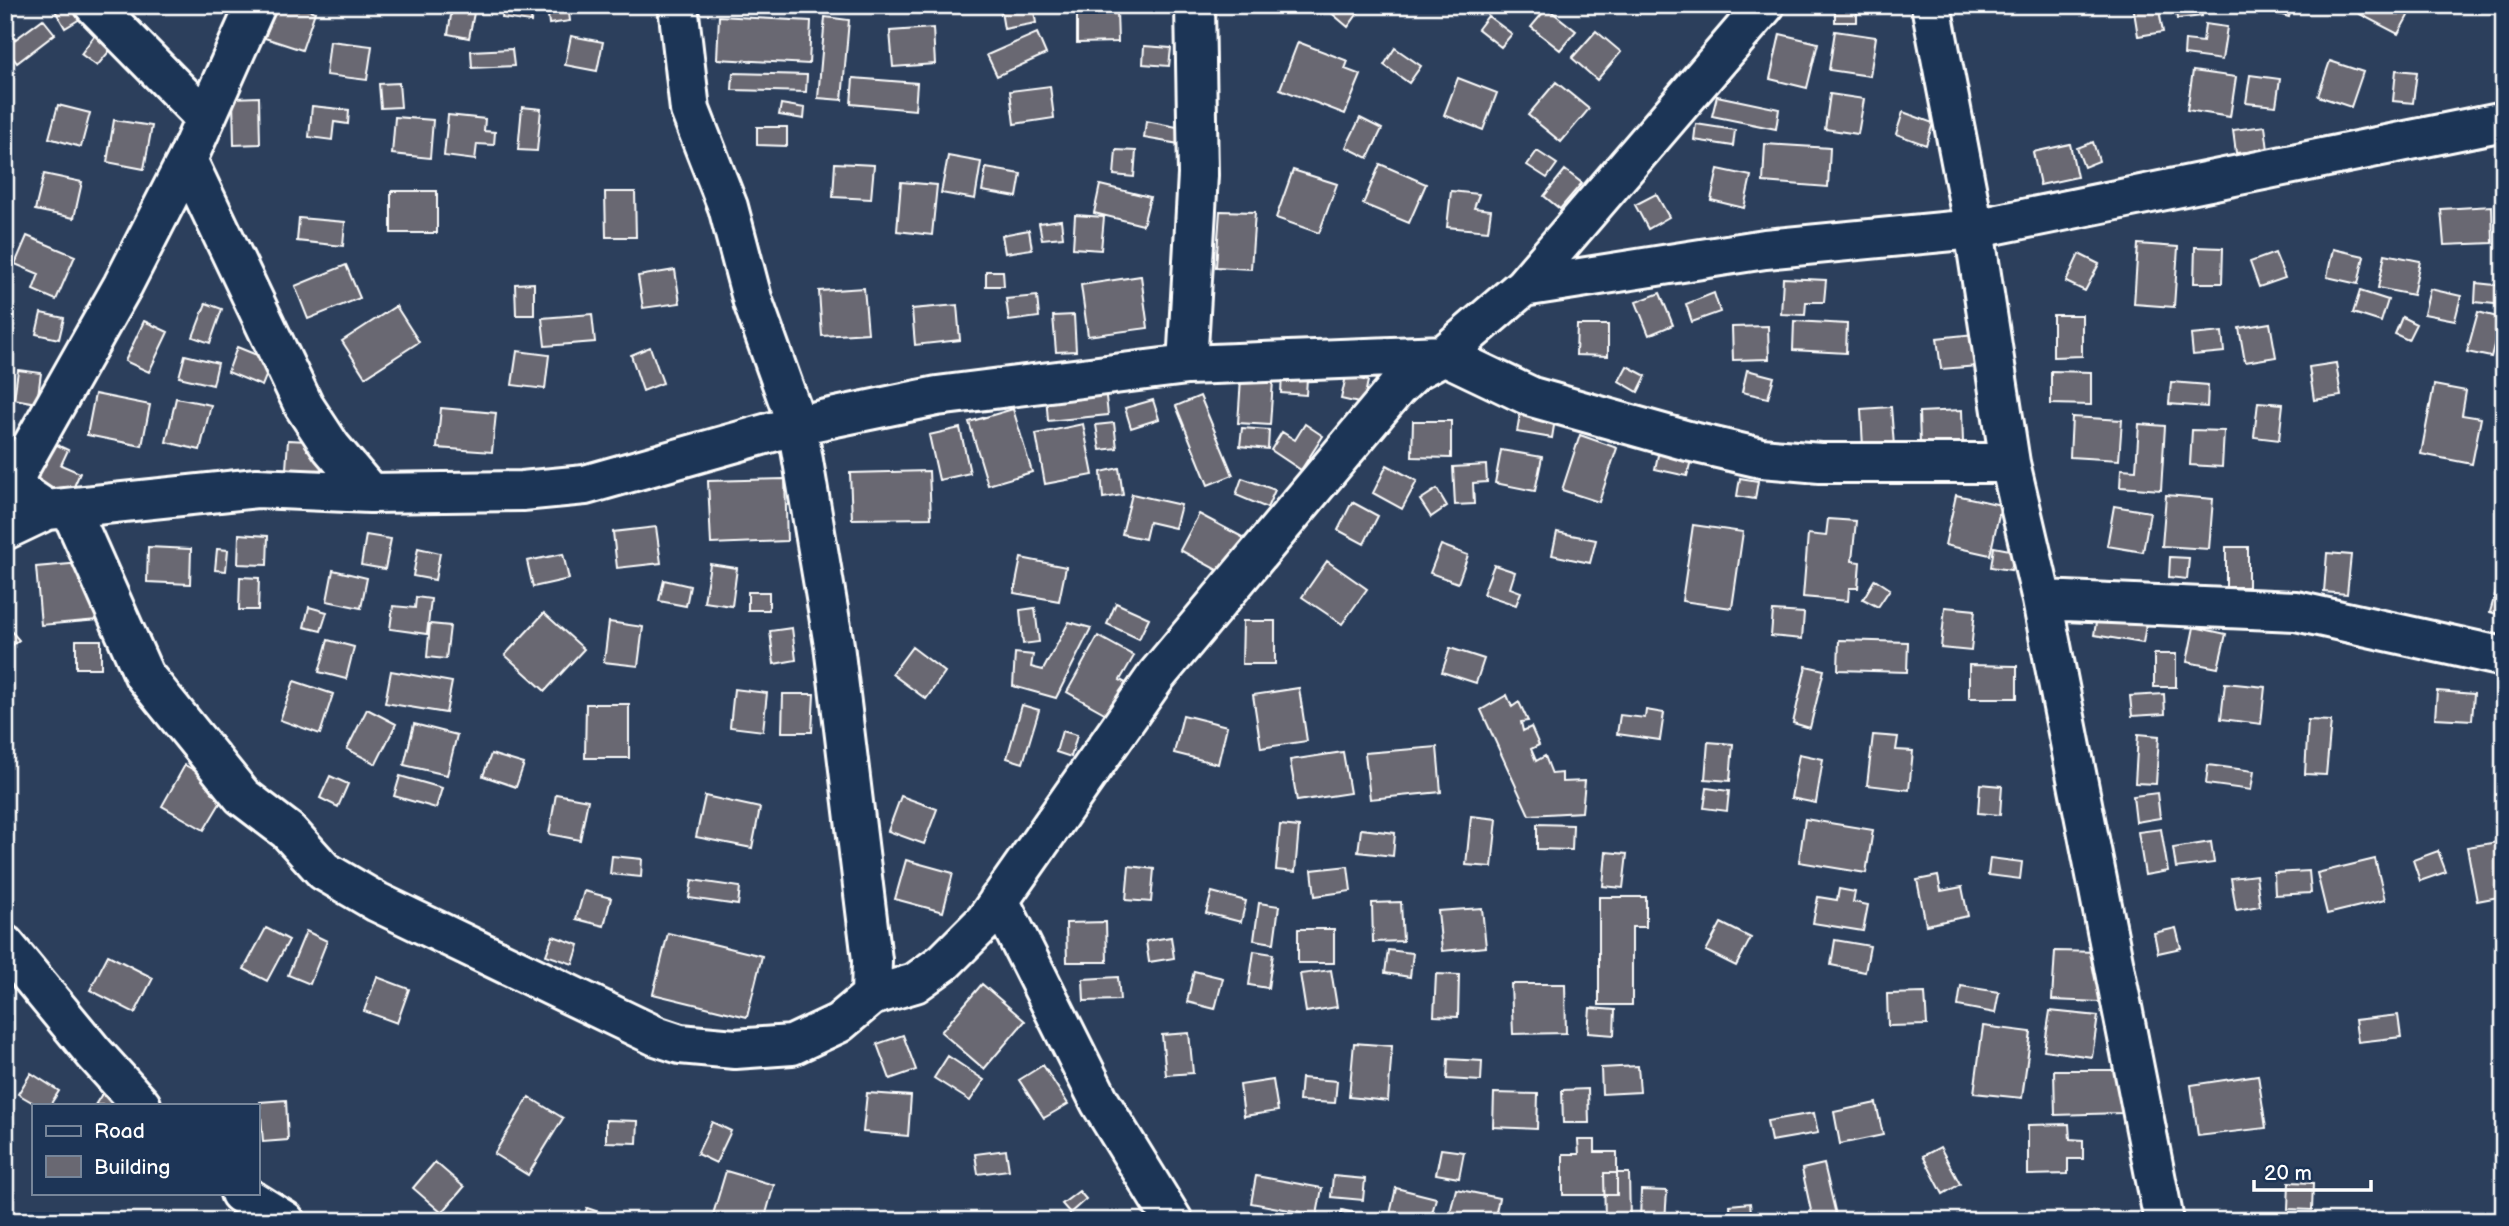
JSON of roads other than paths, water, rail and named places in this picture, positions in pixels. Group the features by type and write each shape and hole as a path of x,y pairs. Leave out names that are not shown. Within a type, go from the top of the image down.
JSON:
{"street":[{"path":"94,5 205,118"},
{"path":"256,5 187,160 141,252 10,485 59,509 144,675 242,796 288,831 324,871 377,902 656,1035 680,1044 735,1049 792,1045 839,1024 871,996 915,983 944,962 985,921 1157,675 1396,389 1416,370 1444,355 1523,287 1765,5"},
{"path":"678,5 690,110 728,208 753,302 797,425 834,645 872,960 871,996"},
{"path":"1187,365 1198,175 1195,5"},
{"path":"1931,5 1974,229 2010,463 2042,600 2164,1221"},
{"path":"1523,287 1765,249 1974,229 2504,121"},
{"path":"187,160 304,406 331,447 370,493"},
{"path":"5,530 59,509 257,488 370,493 522,491 585,485 797,425 937,396 1187,365 1444,355 1532,397 1688,441 1761,458 1820,464 2010,463"},
{"path":"2042,600 2296,611 2504,657"},
{"path":"999,900 1100,1102 1172,1221"},
{"path":"5,945 94,1053 140,1104"},
{"path":"242,1194 285,1221"}]}
